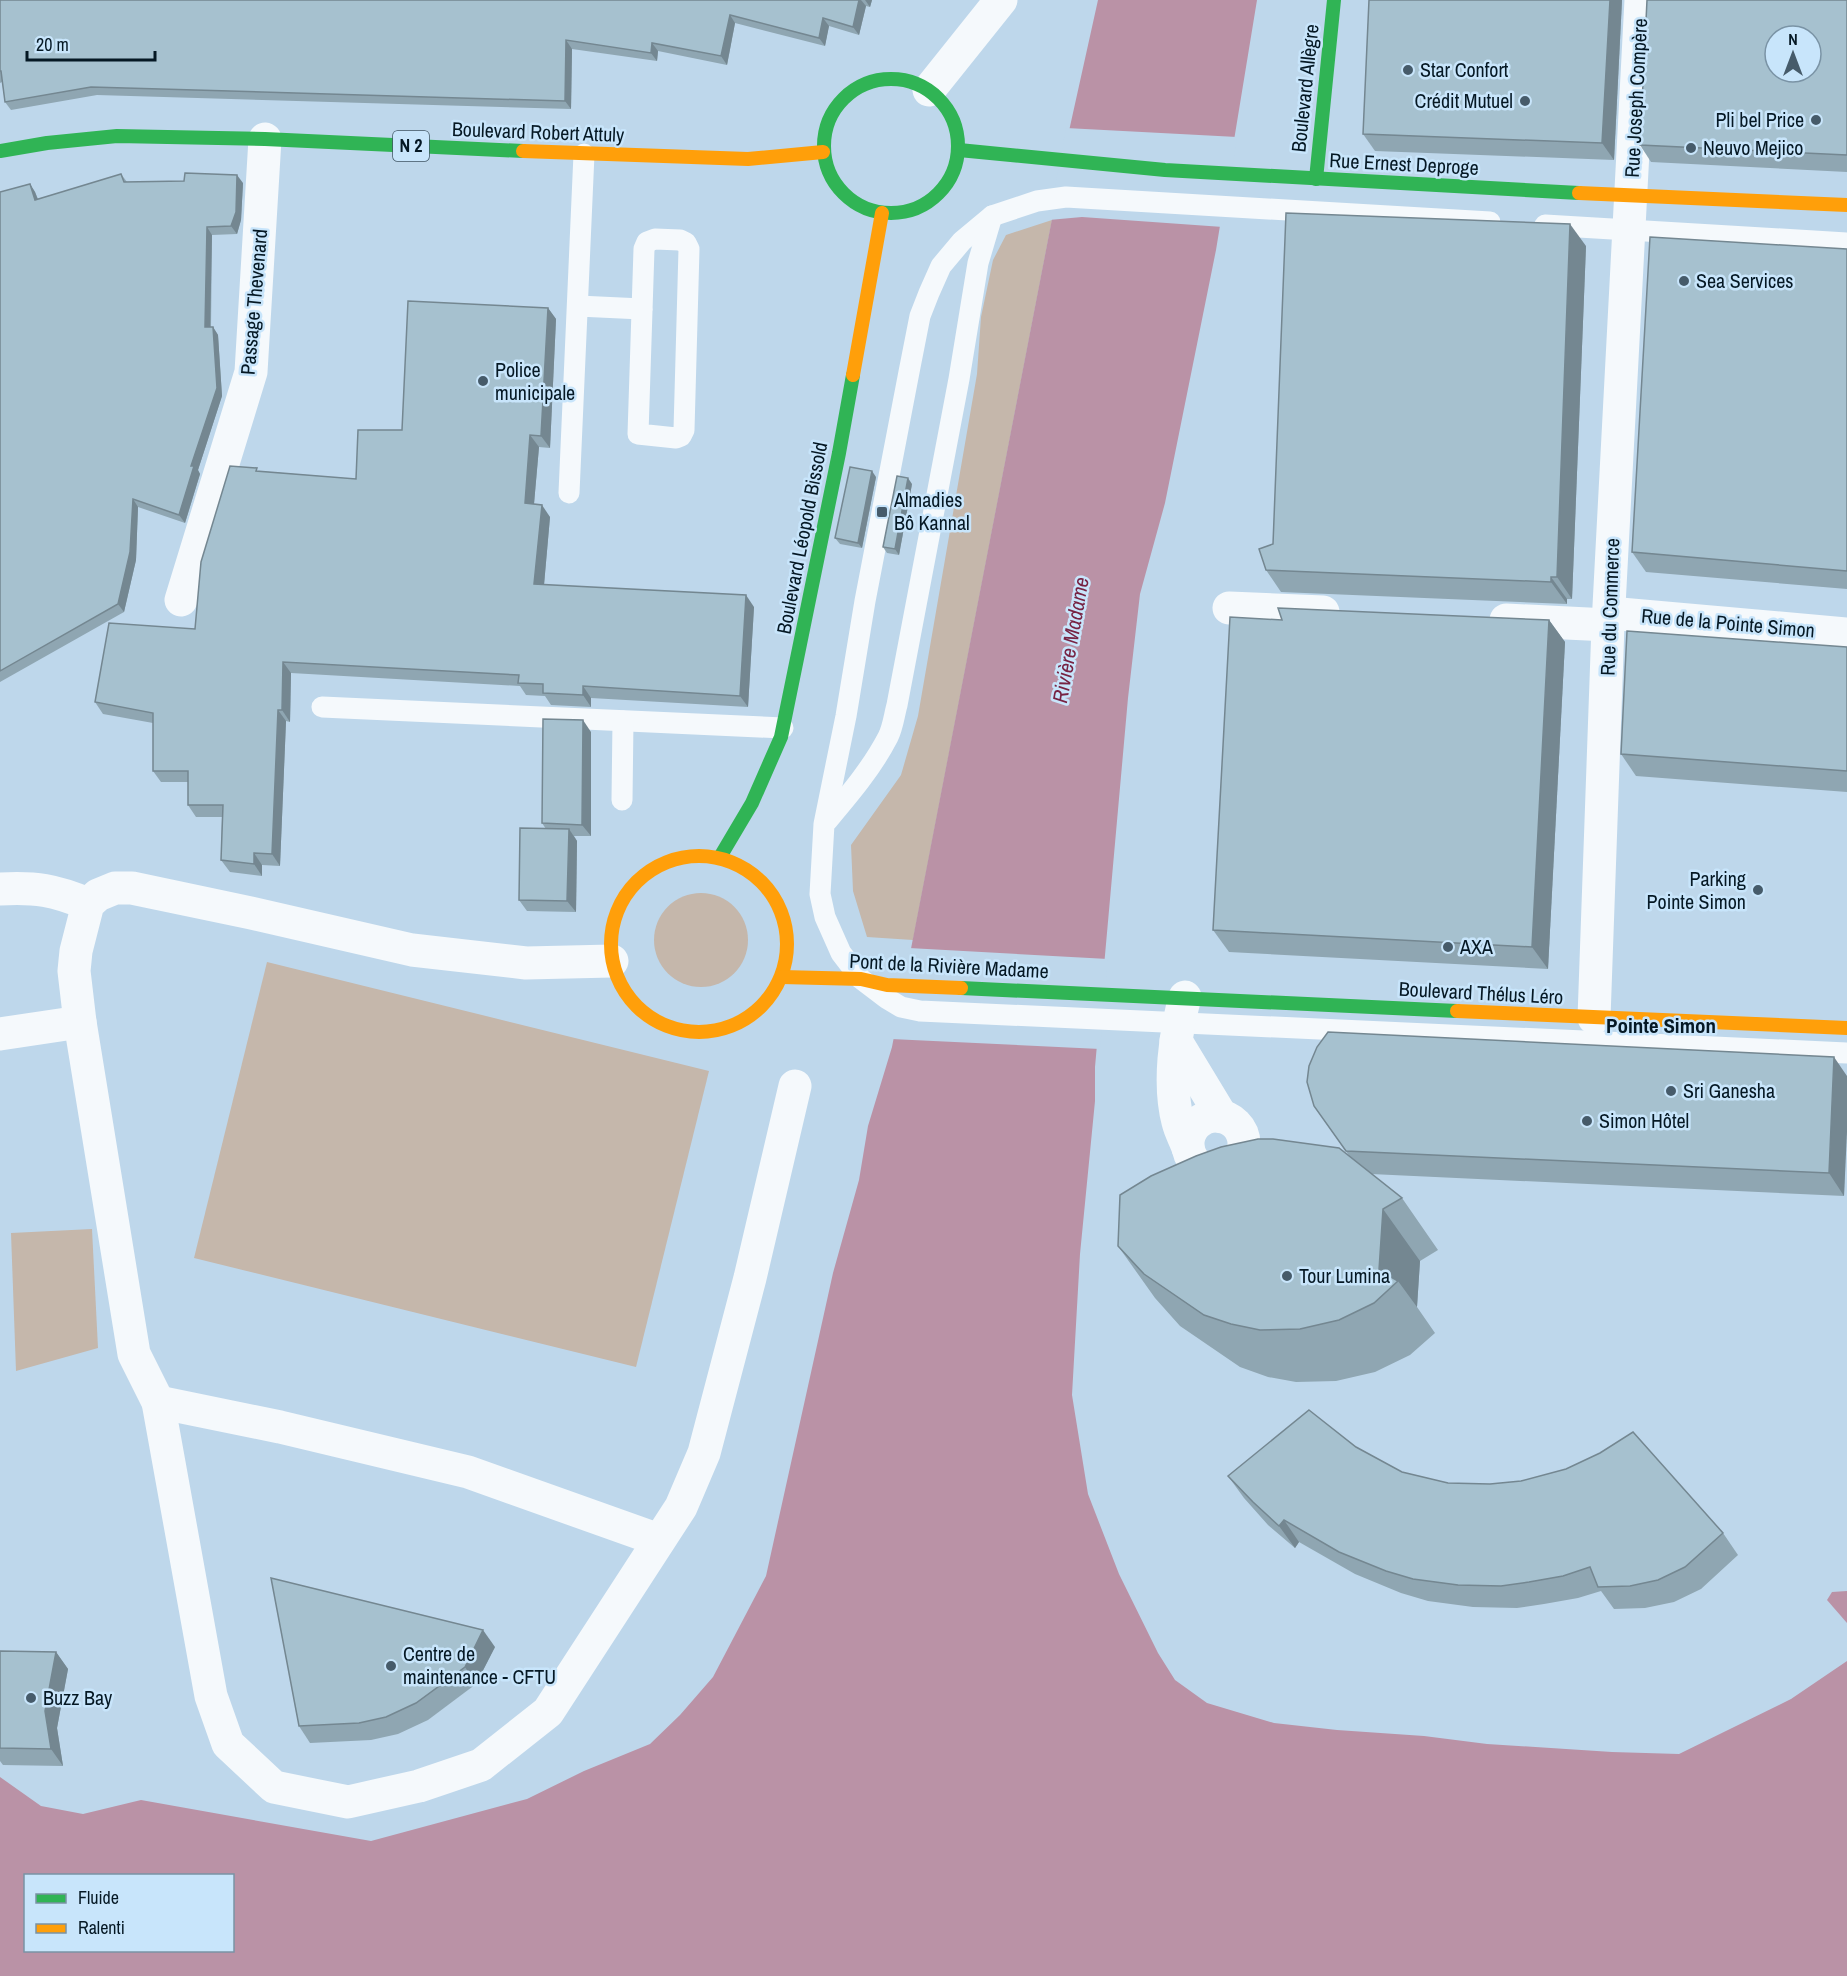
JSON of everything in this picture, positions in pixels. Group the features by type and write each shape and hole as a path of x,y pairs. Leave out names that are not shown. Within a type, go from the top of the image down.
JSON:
{"main road":[{"name":"Boulevard Allègre","path":"1316,179 1334,0"},
{"path":"887,79 909,81 929,90 942,101 952,116 958,133 959,150 954,172 942,191 925,205 904,212 882,213 864,208 849,199 836,185 828,169 824,152 826,131 834,110 847,94 866,84 887,79"},
{"name":"Boulevard Robert Attuly","path":"0,151 47,143 117,136 265,139 748,159 824,152"},
{"name":"Rue Ernest Deproge","path":"959,150 1039,160 1254,176 1631,197 1847,205"},
{"name":"Boulevard Léopold Bissold","path":"720,857 752,803 781,738 839,453 882,213"},
{"path":"689,856 720,857 748,870 770,891 784,918 788,949 782,977 767,1000 746,1019 719,1030 691,1032 663,1025 639,1010 621,987 612,961 610,933 619,905 635,882 660,864 689,856"},
{"name":"Pont de la Rivière Madame","path":"782,977 861,980"},
{"name":"Pont de la Rivière Madame","path":"887,992 1114,993"},
{"name":"Boulevard Thélus Léro","path":"1114,993 1180,1020 1594,1018 1847,1028"}],"street":[{"path":"929,90 1001,0"},
{"name":"Rue Joseph Compère","path":"1631,197 1641,0"},
{"name":"Passage Thevenard","path":"181,600 251,372 265,139"},
{"name":"Rue du Commerce","path":"1594,1018 1609,619 1631,197"},
{"path":"1228,608 1347,613"},
{"name":"Rue de la Pointe Simon","path":"1478,619 1609,619 1847,634"},
{"path":"0,889 30,887 62,893 88,904"},
{"path":"612,961 526,963 412,950 132,888 115,888 98,895 88,904 76,951 74,971 80,1022 134,1354 158,1402 211,1696 228,1744 274,1787 348,1802 419,1786 481,1765 548,1712 681,1507 704,1453 750,1278 795,1086"},
{"path":"1180,1020 1222,1117"},
{"path":"1180,1020 1174,1093 1178,1122 1191,1157 1205,1170 1214,1172 1232,1167 1239,1160 1243,1151 1242,1134 1238,1126 1222,1117 1205,1118 1197,1123 1188,1139 1188,1148"},
{"path":"0,1034 80,1022"},
{"path":"158,1402 280,1427 468,1472 659,1540"}],"lane":[{"path":"569,493 584,154"},
{"path":"1847,243 1066,197 1037,201 992,216 962,241 941,266 921,316 824,824 820,894 825,917 841,953 861,980 887,992 901,1007 920,1011 1180,1020 1847,1053"},
{"path":"824,824 859,783 874,760 889,735 895,715 959,379 978,263 992,216"},
{"path":"656,239 680,240 686,243 689,249 684,430 681,436 676,438 638,434 642,309 644,249 647,242 656,239"},
{"path":"578,306 642,309"},
{"path":"322,707 783,728"},
{"path":"622,800 623,721"}],"shaded area":[{"path":"1052,220 913,940 867,937 853,891 851,845 901,775 918,716 977,374 981,317 993,260 1006,235"},
{"path":"692,893 710,893 735,906 745,922 748,940 745,958 735,974 710,987 692,987 667,974 654,949 654,931 667,906"},
{"path":"267,962 709,1071 636,1367 194,1258"},
{"path":"92,1229 98,1348 16,1371 11,1233"}],"water":[{"name":"Rivière Madame","path":"1098,0 1257,0 1216,250 1165,503 1140,594 1128,698 1095,1067 1095,1101 1080,1254 1072,1395 1088,1494 1119,1574 1158,1653 1175,1680 1207,1703 1274,1723 1487,1744 1679,1754 1791,1699 1847,1661 1847,1976 0,1976 0,1777 41,1806 83,1814 141,1800 371,1841 527,1799 584,1771 650,1744 680,1715 713,1677 766,1576 833,1273 859,1180 868,1126 892,1047 1069,131"},
{"path":"1847,1591 1847,1623 1827,1600 1832,1592"}],"pier":[{"path":"1066,128 1237,137 1223,227 1082,217 1049,220"},
{"path":"909,948 1108,959 1100,1049 891,1039"}],"building":[{"path":"0,0 859,0 853,27 823,18 819,38 730,15 721,56 652,43 651,53 566,40 565,101 91,87 5,102 0,71"},
{"path":"1369,0 1610,0 1602,143 1363,134"},
{"path":"1647,0 1847,0 1847,155 1640,145"},
{"path":"185,173 237,175 236,212 231,226 207,227 205,327 213,327 217,388 191,466 194,466 179,515 133,499 130,552 118,604 0,671 0,192 30,184 35,200 121,174 124,182 184,181"},
{"path":"1286,213 1570,224 1557,577 1551,577 1551,582 1266,570 1259,549 1273,544"},
{"path":"1650,237 1847,249 1847,571 1632,552"},
{"path":"408,301 548,308 541,436 530,435 525,503 542,505 534,584 746,595 740,696 583,686 583,695 543,693 543,684 518,683 519,675 283,662 282,710 278,710 272,854 254,853 254,864 221,860 223,805 188,805 188,771 153,771 153,713 95,702 109,623 195,629 201,562 230,466 257,468 256,471 356,479 358,430 402,430"},
{"path":"850,467 872,471 858,543 835,538"},
{"path":"897,476 908,478 895,549 883,547"},
{"path":"1278,608 1549,620 1532,947 1213,930 1230,617 1282,620"},
{"path":"1627,631 1847,647 1847,771 1621,754"},
{"path":"543,719 583,720 582,825 542,823"},
{"path":"520,828 569,829 567,901 519,900"},
{"name":"Simon Hôtel","path":"1328,1032 1834,1057 1829,1173 1346,1151 1314,1106 1307,1082 1309,1066 1317,1047"},
{"name":"Tour Lumina","path":"1258,1139 1339,1148 1402,1198 1383,1209 1379,1270 1398,1281 1374,1303 1339,1320 1300,1329 1260,1330 1231,1324 1204,1315 1144,1274 1118,1246 1120,1195 1151,1176 1196,1156 1221,1147"},
{"path":"1309,1410 1356,1447 1402,1472 1448,1483 1490,1484 1521,1481 1566,1469 1600,1453 1633,1432 1723,1533 1685,1567 1658,1580 1630,1586 1598,1587 1590,1567 1563,1576 1501,1586 1458,1585 1413,1579 1386,1571 1339,1552 1284,1520 1279,1526 1228,1476"},
{"name":"Centre de maintenance - CFTU","path":"271,1578 483,1630 465,1667 416,1703 386,1717 359,1723 299,1726"},
{"name":"Buzz Bay","path":"0,1651 56,1652 45,1711 51,1749 0,1748"}],"traffic: fast":[{"path":"1316,179 1334,0"},
{"path":"891,79 917,84 938,99 953,120 958,146 953,172 938,193 917,208 891,213 865,208 844,193 829,172 824,146 829,120 844,99 865,84 891,79"},
{"path":"0,151 47,143 117,136 265,139 523,151"},
{"path":"959,150 1165,170 1579,193"},
{"path":"720,857 752,803 781,737 853,375"},
{"path":"961,988 1457,1011"}],"traffic: slow":[{"path":"523,151 748,159 823,152"},
{"path":"1579,193 1847,205"},
{"path":"853,375 882,213"},
{"path":"699,856 733,863 748,871 761,882 772,895 780,910 787,944 780,978 772,993 761,1006 748,1017 733,1025 699,1032 665,1025 650,1017 637,1006 626,993 618,978 611,944 618,910 626,895 637,882 650,871 665,863 699,856"},
{"path":"782,977 861,979 887,985 961,988"},
{"path":"1457,1011 1847,1028"}],"place":[{"name":"Star Confort","path":"1408,70"},
{"name":"Crédit Mutuel","path":"1525,101"},
{"name":"Pli bel Price","path":"1816,120"},
{"name":"Neuvo Mejico","path":"1691,148"},
{"name":"Sea Services","path":"1684,281"},
{"name":"Police municipale","path":"483,381"},
{"name":"Almadies Bô Kannal","path":"882,512"},
{"name":"Parking Pointe Simon","path":"1758,890"},
{"name":"AXA","path":"1448,947"},
{"name":"Sri Ganesha","path":"1671,1091"},
{"name":"Simon Hôtel","path":"1587,1121"},
{"name":"Tour Lumina","path":"1287,1276"},
{"name":"Centre de maintenance - CFTU","path":"391,1666"},
{"name":"Buzz Bay","path":"31,1698"}],"district":[{"name":"Pointe Simon","path":"1661,1026"}]}
